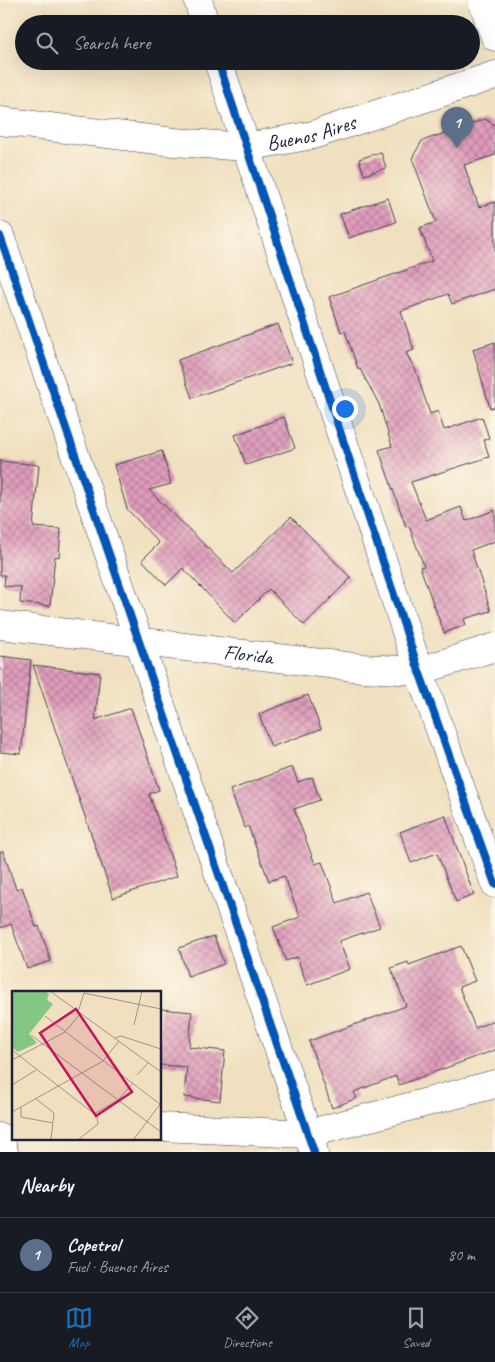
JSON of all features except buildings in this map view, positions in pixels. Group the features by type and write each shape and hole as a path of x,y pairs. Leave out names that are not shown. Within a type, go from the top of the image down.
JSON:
{"street":[{"path":"198,0 203,15"},
{"path":"482,0 494,33"},
{"path":"221,70 419,671 495,884"},
{"name":"Buenos Aires","path":"0,121 174,142 246,147 314,135 495,76"},
{"path":"0,236 311,1143"},
{"name":"Florida","path":"0,625 362,668 419,671 495,647"},
{"path":"161,1127 311,1143 495,1084"},
{"path":"0,1137 4,1152"}],"cycle path":[{"path":"221,70 419,671 495,884"},
{"path":"0,236 314,1152"}],"place":[{"name":"Copetrol","path":"457,148"}]}
